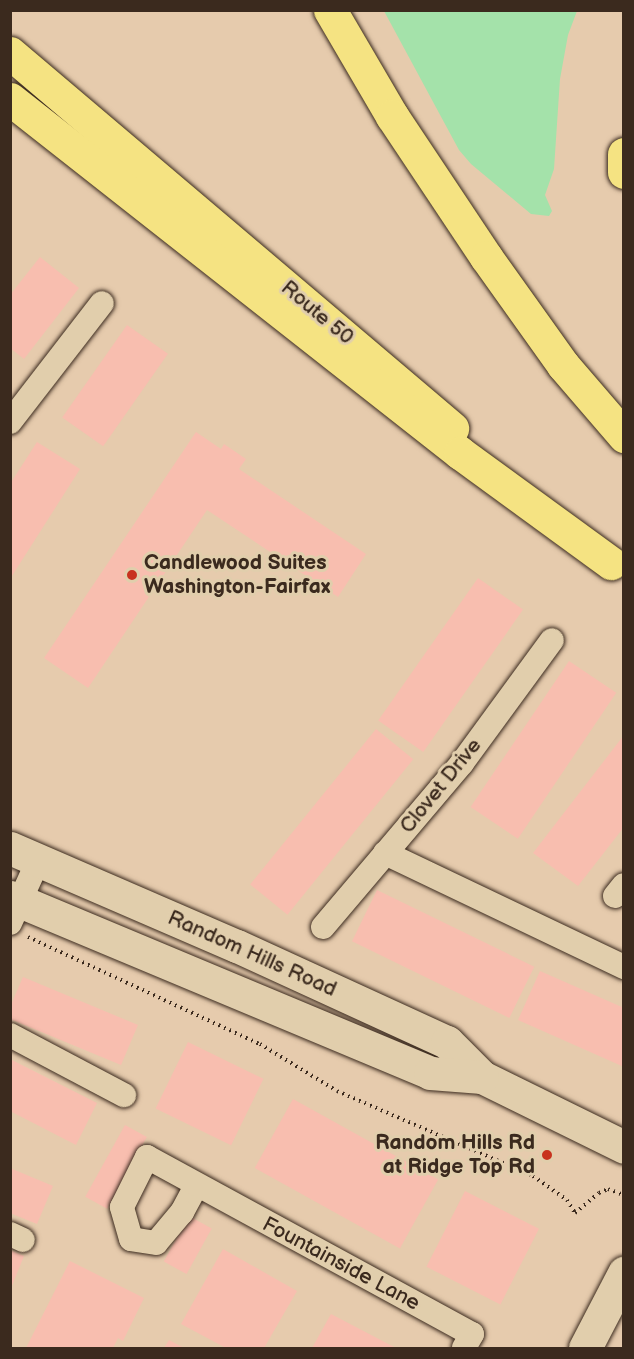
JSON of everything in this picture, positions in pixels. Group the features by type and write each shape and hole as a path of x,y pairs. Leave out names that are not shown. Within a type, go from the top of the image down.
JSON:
{"main road":[{"path":"330,10 392,116 474,239 563,365 624,436"},
{"name":"Route 50","path":"10,53 617,568"},
{"path":"10,99 460,453 617,568"},
{"path":"624,154 624,172"}],"street":[{"path":"10,422 19,393 102,303"},
{"name":"Clovet Drive","path":"323,927 462,763 552,640"},
{"path":"385,853 624,967"},
{"path":"16,914 24,855"},
{"name":"Random Hills Road","path":"24,855 237,946 447,1042 482,1077 624,1147"},
{"name":"Random Hills Road","path":"16,914 430,1073 482,1077"},
{"path":"10,1035 124,1095"},
{"name":"Fountainside Lane","path":"196,1186 472,1334 464,1348"},
{"path":"585,1348 624,1273"}],"path":[{"path":"16,914 260,1044 337,1091 533,1176 567,1200 575,1213 599,1193 608,1189 624,1195"}],"green space":[{"path":"384,11 577,11 568,35 560,79 554,169 545,195 552,211 549,216 531,214 471,164 459,150"}],"building":[{"path":"40,257 79,288 24,359 10,348 10,295"},
{"path":"127,325 168,354 103,446 62,418"},
{"name":"Candlewood Suites Washington-Fairfax","path":"196,432 221,449 224,444 246,459 239,469 366,554 338,597 207,510 88,688 44,658"},
{"path":"37,442 80,469 10,579 10,484"},
{"path":"478,578 523,610 423,752 378,721"},
{"path":"569,661 616,693 518,839 471,807"},
{"path":"376,729 413,759 287,915 250,884"},
{"path":"624,735 624,827 578,886 533,853"},
{"path":"377,890 534,967 509,1018 352,941"},
{"path":"540,971 624,1008 624,1067 518,1020"},
{"path":"23,977 138,1025 121,1065 10,1019 10,1007"},
{"path":"188,1042 263,1079 231,1145 156,1109"},
{"path":"10,1059 97,1103 76,1145 10,1111"},
{"path":"293,1099 438,1179 400,1249 255,1168"},
{"path":"125,1125 147,1137 107,1209 85,1197"},
{"path":"10,1168 53,1186 37,1224 10,1213"},
{"path":"465,1191 539,1229 500,1304 426,1267"},
{"path":"189,1216 212,1229 187,1274 164,1261"},
{"path":"223,1249 297,1291 264,1348 226,1348 181,1324"},
{"path":"10,1250 24,1256 11,1288 10,1288"},
{"path":"70,1261 144,1298 123,1341 118,1338 113,1348 26,1348"},
{"path":"331,1314 396,1348 312,1348"},
{"path":"169,1340 184,1348 164,1348"}],"place":[{"name":"Candlewood Suites Washington-Fairfax","path":"132,575"},
{"name":"Random Hills Rd at Ridge Top Rd","path":"547,1155"}]}
